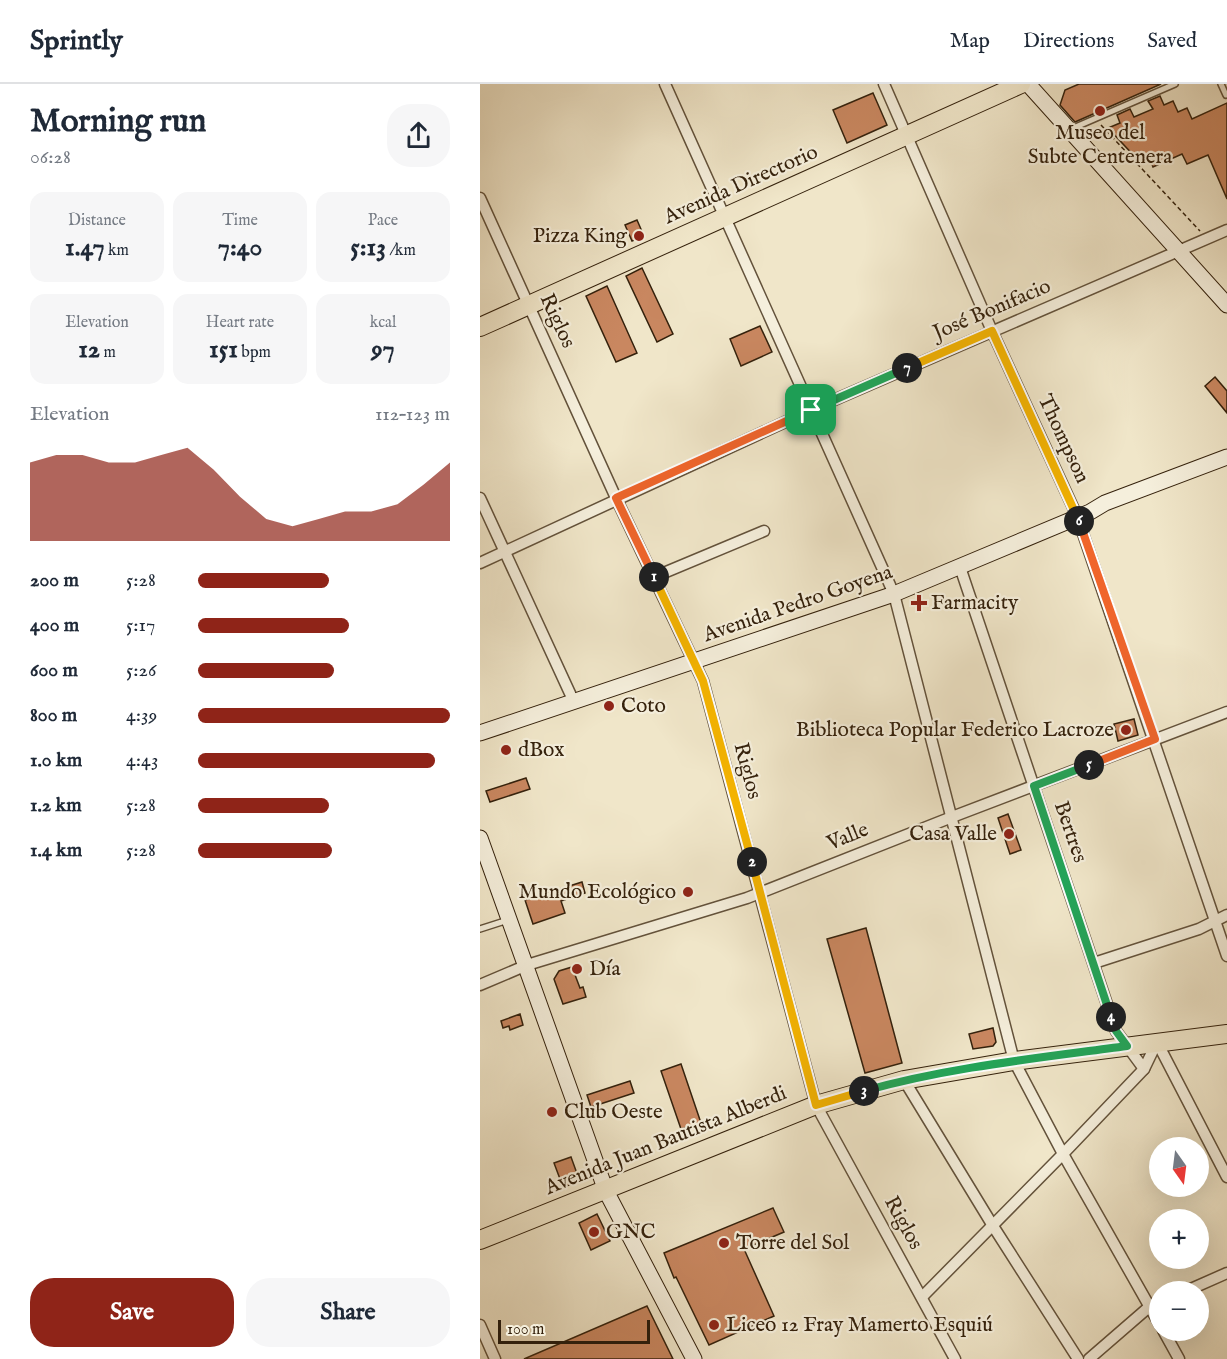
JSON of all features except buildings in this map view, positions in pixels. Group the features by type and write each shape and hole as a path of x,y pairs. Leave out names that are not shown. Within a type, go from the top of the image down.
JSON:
{"main road":[{"name":"Avenida Directorio","path":"480,327 1021,84"},
{"path":"1028,84 1227,305"},
{"name":"Avenida Pedro Goyena","path":"480,733 894,594 1084,514 1107,509 1215,467 1227,458"},
{"path":"480,838 606,1191 694,1359"},
{"name":"Avenida Juan Bautista Alberdi","path":"480,1240 816,1105 904,1080 1014,1061 1227,1034"}],"street":[{"path":"665,84 894,594 1014,1061 1063,1154 1149,1297"},
{"name":"Thompson","path":"884,84 992,331 1084,514 1227,956"},
{"name":"Riglos","path":"480,198 616,498 703,681 816,1105 955,1359"},
{"name":"José Bonifacio","path":"480,563 616,498 811,410 1227,230"},
{"path":"480,498 574,702"},
{"path":"654,577 764,531"},
{"name":"Bertres","path":"960,567 1116,1031 1144,1069"},
{"name":"Valle","path":"480,985 527,965 760,892 1227,712"},
{"path":"1094,963 1199,929 1227,915"},
{"path":"921,1298 1144,1069 1157,1042"},
{"path":"1157,1042 1227,1177"},
{"path":"904,1080 1078,1359"},
{"path":"1209,1281 1227,1273"},
{"path":"1089,1359 1149,1309"},
{"path":"480,1325 495,1359"},
{"path":"1169,1341 1179,1359"}],"lane":[{"path":"1070,130 1175,84"},
{"path":"1221,84 1226,95"},
{"path":"480,929 509,919"}],"path":[{"path":"1096,119 1207,238"}],"place":[{"name":"Museo del Subte Centenera","path":"1100,111"},
{"name":"Pizza King","path":"639,236"},
{"name":"Farmacity","path":"919,603"},
{"name":"Coto","path":"609,706"},
{"name":"Biblioteca Popular Federico Lacroze","path":"1126,730"},
{"name":"dBox","path":"506,750"},
{"name":"Casa Valle","path":"1009,834"},
{"name":"Mundo Ecológico","path":"688,892"},
{"name":"Día","path":"577,969"},
{"name":"Club Oeste","path":"552,1112"},
{"name":"GNC","path":"594,1232"},
{"name":"Torre del Sol","path":"724,1243"},
{"name":"Liceo 12 Fray Mamerto Esquiú","path":"714,1325"}],"route":[{"path":"992,331 1077,516 1155,739 1034,786 1116,1031 1127,1046 1014,1061 904,1080 816,1105 703,681 616,498 811,410 992,331"}]}
